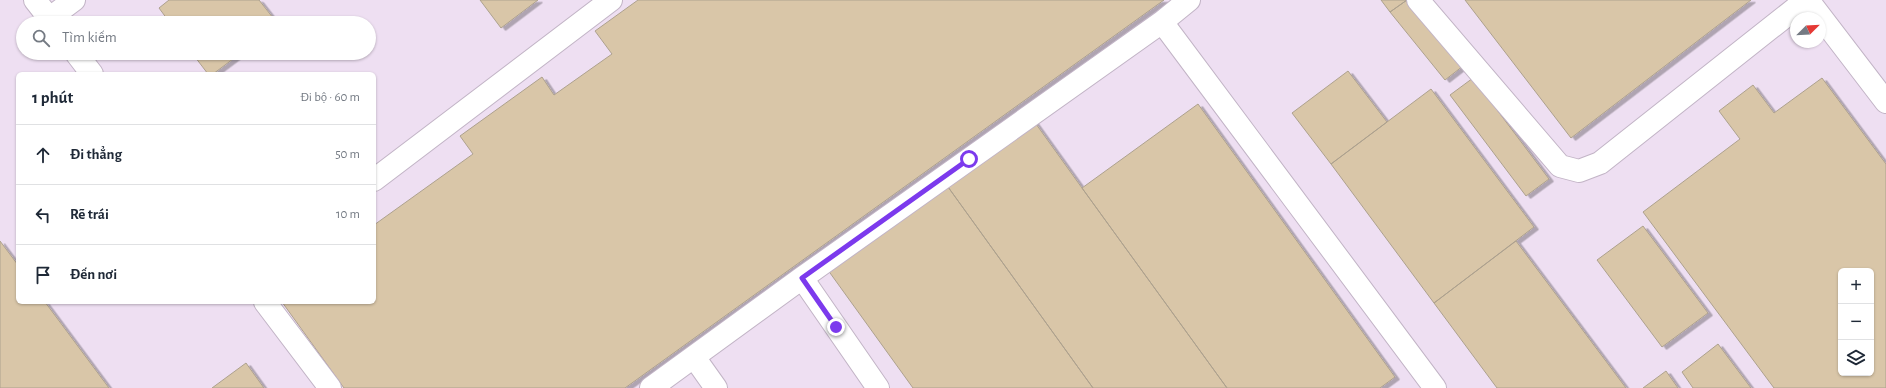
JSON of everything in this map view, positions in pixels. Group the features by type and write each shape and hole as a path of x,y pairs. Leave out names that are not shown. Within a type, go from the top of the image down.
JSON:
{"lane":[{"path":"35,0 48,16"},
{"path":"57,16 74,0"},
{"path":"376,178 611,0"},
{"path":"652,388 802,278 1162,22 1189,0"},
{"path":"1418,0 1560,166 1579,171 1600,163 1807,0 1886,102"},
{"path":"1162,22 1435,388"},
{"path":"81,60 90,72"},
{"path":"802,278 878,388"},
{"path":"267,304 330,388"},
{"path":"694,357 716,388"}],"building":[{"path":"169,0 259,0 272,16 165,16 159,8"},
{"path":"480,0 538,0 501,28"},
{"path":"638,0 1164,0 625,388 344,388 283,304 376,304 376,224 473,154 460,136 542,77 554,95 612,54 595,31"},
{"path":"1381,0 1407,0 1390,12"},
{"path":"1407,0 1410,0 1463,66 1445,80 1390,12"},
{"path":"1465,0 1751,0 1571,138"},
{"path":"197,60 232,60 216,72 206,72"},
{"path":"1348,71 1387,122 1331,164 1292,113"},
{"path":"1473,78 1549,179 1526,196 1450,95"},
{"path":"1822,78 1886,164 1886,388 1774,388 1643,212 1740,139 1719,111 1753,85 1774,113"},
{"path":"1431,89 1534,227 1434,303 1331,164"},
{"path":"1198,104 1395,377 1380,388 1227,388 1082,188"},
{"path":"1031,117 1227,388 1093,388 943,180"},
{"path":"943,180 1093,388 913,388 825,266"},
{"path":"1643,226 1708,313 1662,347 1597,260"},
{"path":"0,241 16,262 16,304 46,304 109,388 0,388"},
{"path":"1516,241 1626,388 1497,388 1434,303"},
{"path":"1718,344 1751,388 1693,388 1682,372"},
{"path":"246,363 264,388 212,388"},
{"path":"1666,371 1678,388 1643,388"}],"route":[{"path":"836,327 802,278 969,159"}]}
